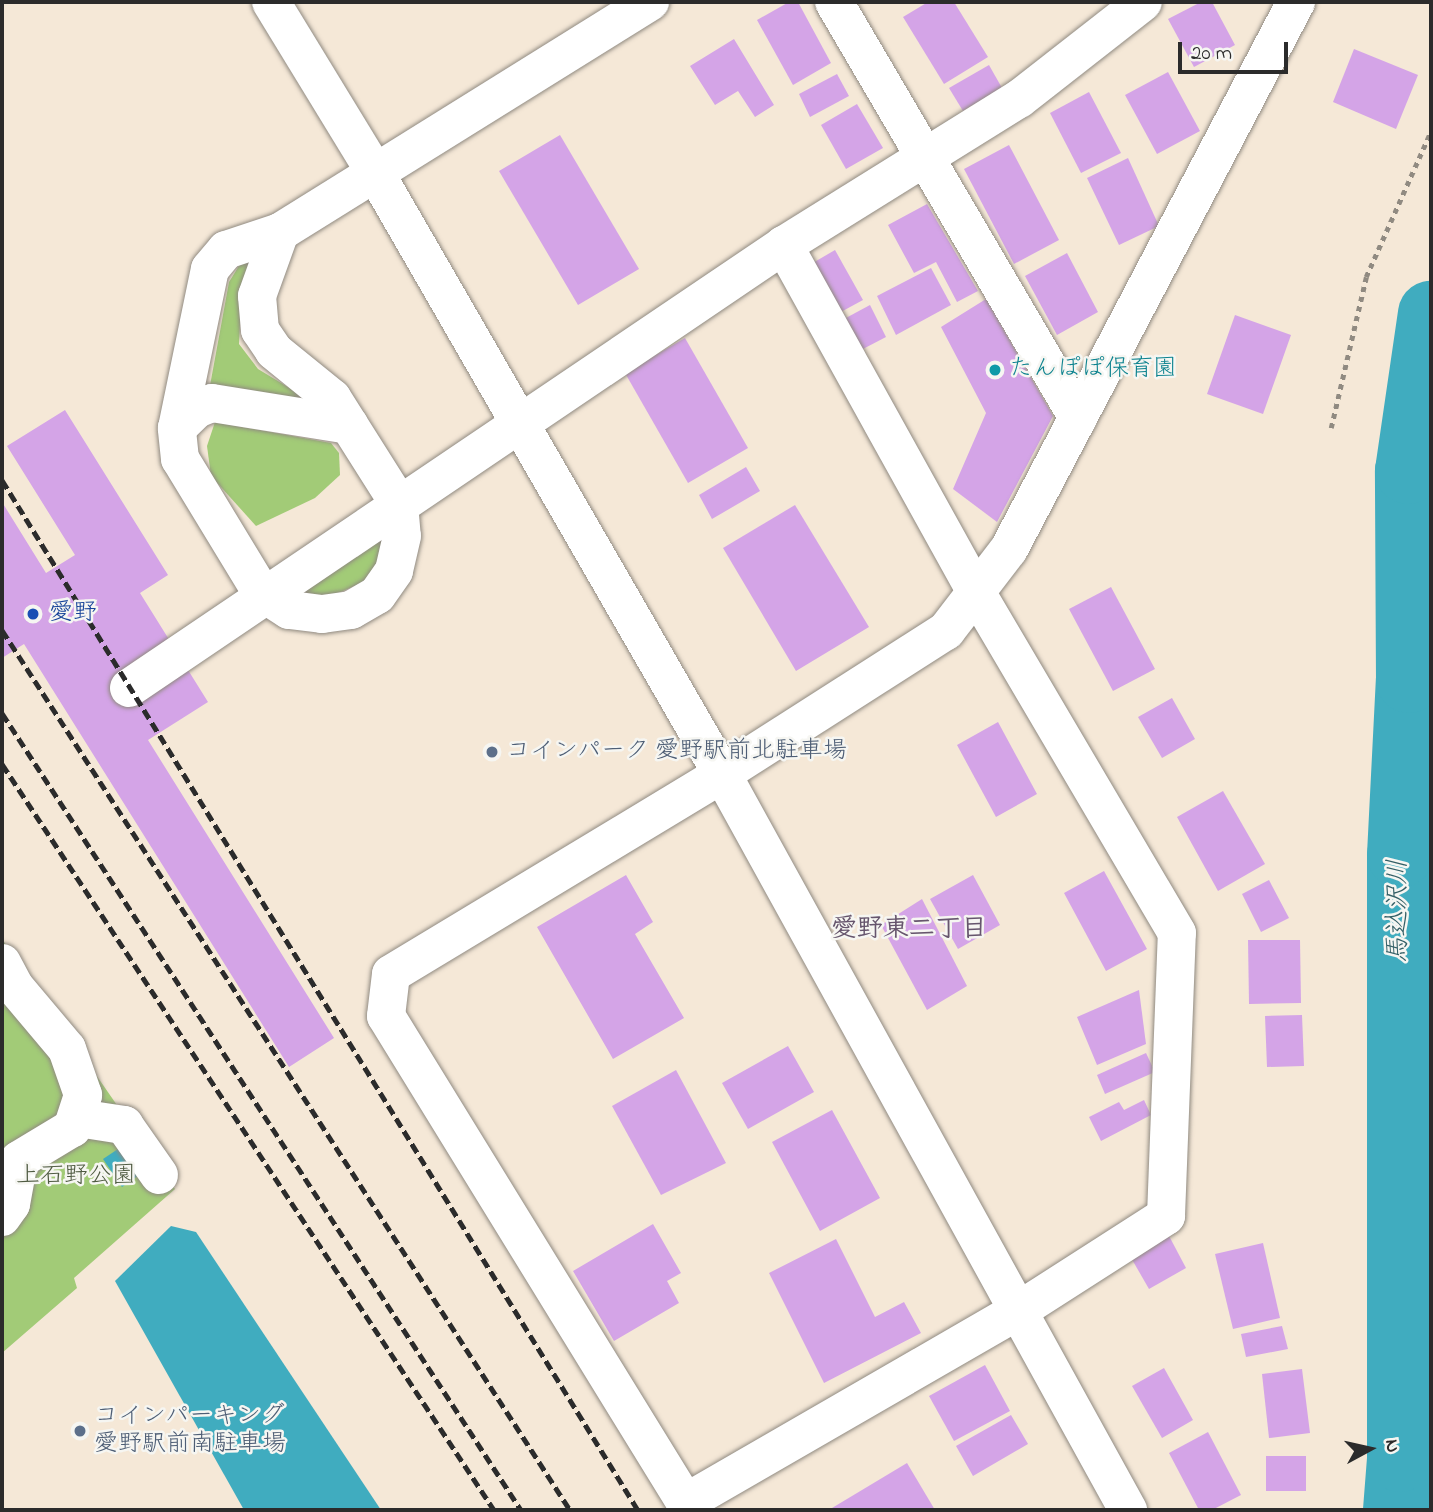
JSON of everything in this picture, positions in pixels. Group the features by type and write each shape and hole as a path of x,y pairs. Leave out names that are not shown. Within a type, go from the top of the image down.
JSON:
{"street":[{"path":"271,2 376,174 722,774 1128,1510"},
{"path":"280,232 257,296 260,330 274,351 332,398 399,505 402,536 394,571 377,595 351,610 321,614 289,610 261,592 180,459 177,428 210,269 226,250 280,232 650,2"},
{"path":"834,2 1078,418"},
{"path":"129,688 783,245 1019,99 1143,2"},
{"path":"783,245 976,592 1177,933 1166,1216 1018,1311 688,1506 386,1016 391,974 722,774 946,631 976,592 1009,549 1288,4"},
{"path":"177,428 197,409 212,403 349,425"},
{"path":"2,963 14,986 67,1049 83,1095 78,1118 63,1138 19,1160 11,1204 2,1217"},
{"path":"78,1118 124,1125 159,1175"}],"path":[{"path":"1331,428 1366,277 1431,131"}],"green space":[{"path":"259,249 241,305 239,344 258,369 296,392 311,411 209,391 229,282 242,261"},
{"path":"215,422 331,443 339,453 340,475 315,498 256,526 211,476 207,446"},
{"path":"382,521 382,555 364,582 324,599 295,590"},
{"name":"上石野公園","path":"2,939 175,1189 74,1278 77,1288 2,1353"}],"water":[{"path":"127,1143 146,1170 122,1187 103,1159"},
{"path":"171,1226 196,1232 381,1510 244,1510 115,1281"}],"building":[{"path":"789,2 798,2 831,63 793,85 757,20"},
{"path":"928,2 954,2 988,57 944,84 903,17"},
{"path":"1201,2 1212,2 1235,45 1194,67 1168,19"},
{"path":"734,39 774,105 755,117 738,91 715,105 690,66"},
{"path":"1354,49 1418,75 1396,129 1333,102"},
{"path":"989,65 1002,88 963,111 949,88"},
{"path":"1168,72 1200,131 1157,154 1125,95"},
{"path":"837,74 849,96 810,117 799,94"},
{"path":"1089,92 1121,153 1081,173 1050,113"},
{"path":"857,104 883,148 846,169 821,125"},
{"path":"560,135 639,269 578,305 499,171"},
{"path":"1009,145 1059,240 1014,264 964,169"},
{"path":"1128,158 1159,226 1119,245 1087,178"},
{"path":"927,204 978,291 957,302 936,262 914,273 888,225"},
{"path":"835,250 863,300 839,313 811,264"},
{"path":"1067,253 1098,312 1057,335 1025,276"},
{"path":"931,268 951,305 896,335 877,296"},
{"name":"たんぽぽ保育園","path":"986,299 1053,416 997,522 953,489 986,413 941,327"},
{"path":"870,305 886,337 861,350 844,319"},
{"path":"1235,315 1291,335 1263,414 1207,394"},
{"path":"685,338 748,448 688,483 625,373"},
{"path":"65,410 168,575 140,593 208,702 148,740 334,1038 289,1067 24,644 2,658 2,502 46,573 75,555 7,446"},
{"path":"746,467 760,491 712,519 699,495"},
{"path":"795,505 869,627 796,671 723,548"},
{"path":"1111,587 1155,669 1113,691 1069,609"},
{"path":"1172,698 1195,739 1162,758 1138,717"},
{"path":"998,722 1037,794 996,817 957,745"},
{"path":"1223,791 1265,864 1218,891 1177,817"},
{"path":"1104,871 1147,949 1106,971 1064,893"},
{"path":"626,875 653,922 635,934 684,1018 613,1059 537,927"},
{"path":"973,875 1000,925 958,949 930,899"},
{"path":"1269,880 1289,918 1261,932 1242,894"},
{"path":"922,899 967,986 927,1010 881,925"},
{"path":"1248,940 1300,940 1301,1003 1249,1004"},
{"path":"1139,990 1146,1044 1097,1065 1077,1017"},
{"path":"1302,1015 1304,1066 1267,1067 1265,1016"},
{"path":"788,1046 814,1092 748,1129 722,1083"},
{"path":"1146,1053 1155,1072 1105,1094 1097,1075"},
{"path":"676,1070 726,1163 661,1195 612,1106"},
{"path":"1144,1100 1151,1115 1101,1141 1089,1117 1119,1102 1124,1110"},
{"path":"832,1110 880,1198 820,1231 772,1142"},
{"path":"653,1224 681,1273 667,1281 679,1303 614,1341 573,1271"},
{"path":"1168,1234 1186,1268 1149,1289 1130,1256"},
{"path":"836,1239 875,1317 904,1302 921,1333 824,1383 769,1273"},
{"path":"1263,1243 1280,1318 1233,1329 1215,1254"},
{"path":"1282,1326 1288,1349 1246,1357 1241,1334"},
{"path":"985,1365 1010,1411 954,1441 929,1396"},
{"path":"1164,1368 1193,1420 1162,1438 1132,1386"},
{"path":"1302,1369 1310,1433 1269,1438 1262,1374"},
{"path":"1011,1415 1028,1444 973,1476 956,1446"},
{"path":"1208,1432 1241,1495 1212,1510 1199,1510 1169,1453"},
{"path":"1266,1456 1306,1456 1306,1491 1266,1491"},
{"path":"907,1463 935,1510 832,1508"}],"waterway":[{"name":"馬込沢川","path":"1396,1510 1400,1459 1400,855 1409,680 1408,471 1431,314"}],"railway":[{"path":"2,480 638,1510"},
{"path":"2,630 570,1510"},
{"path":"2,713 521,1510"},
{"path":"2,764 494,1510"}],"place":[{"name":"たんぽぽ保育園","path":"995,370"},
{"name":"愛野","path":"33,614"},
{"name":"コインパーク 愛野駅前北駐車場","path":"492,752"},
{"name":"コインパーキング 愛野駅前南駐車場","path":"80,1431"}],"district":[{"name":"愛野東二丁目","path":"909,931"}]}
